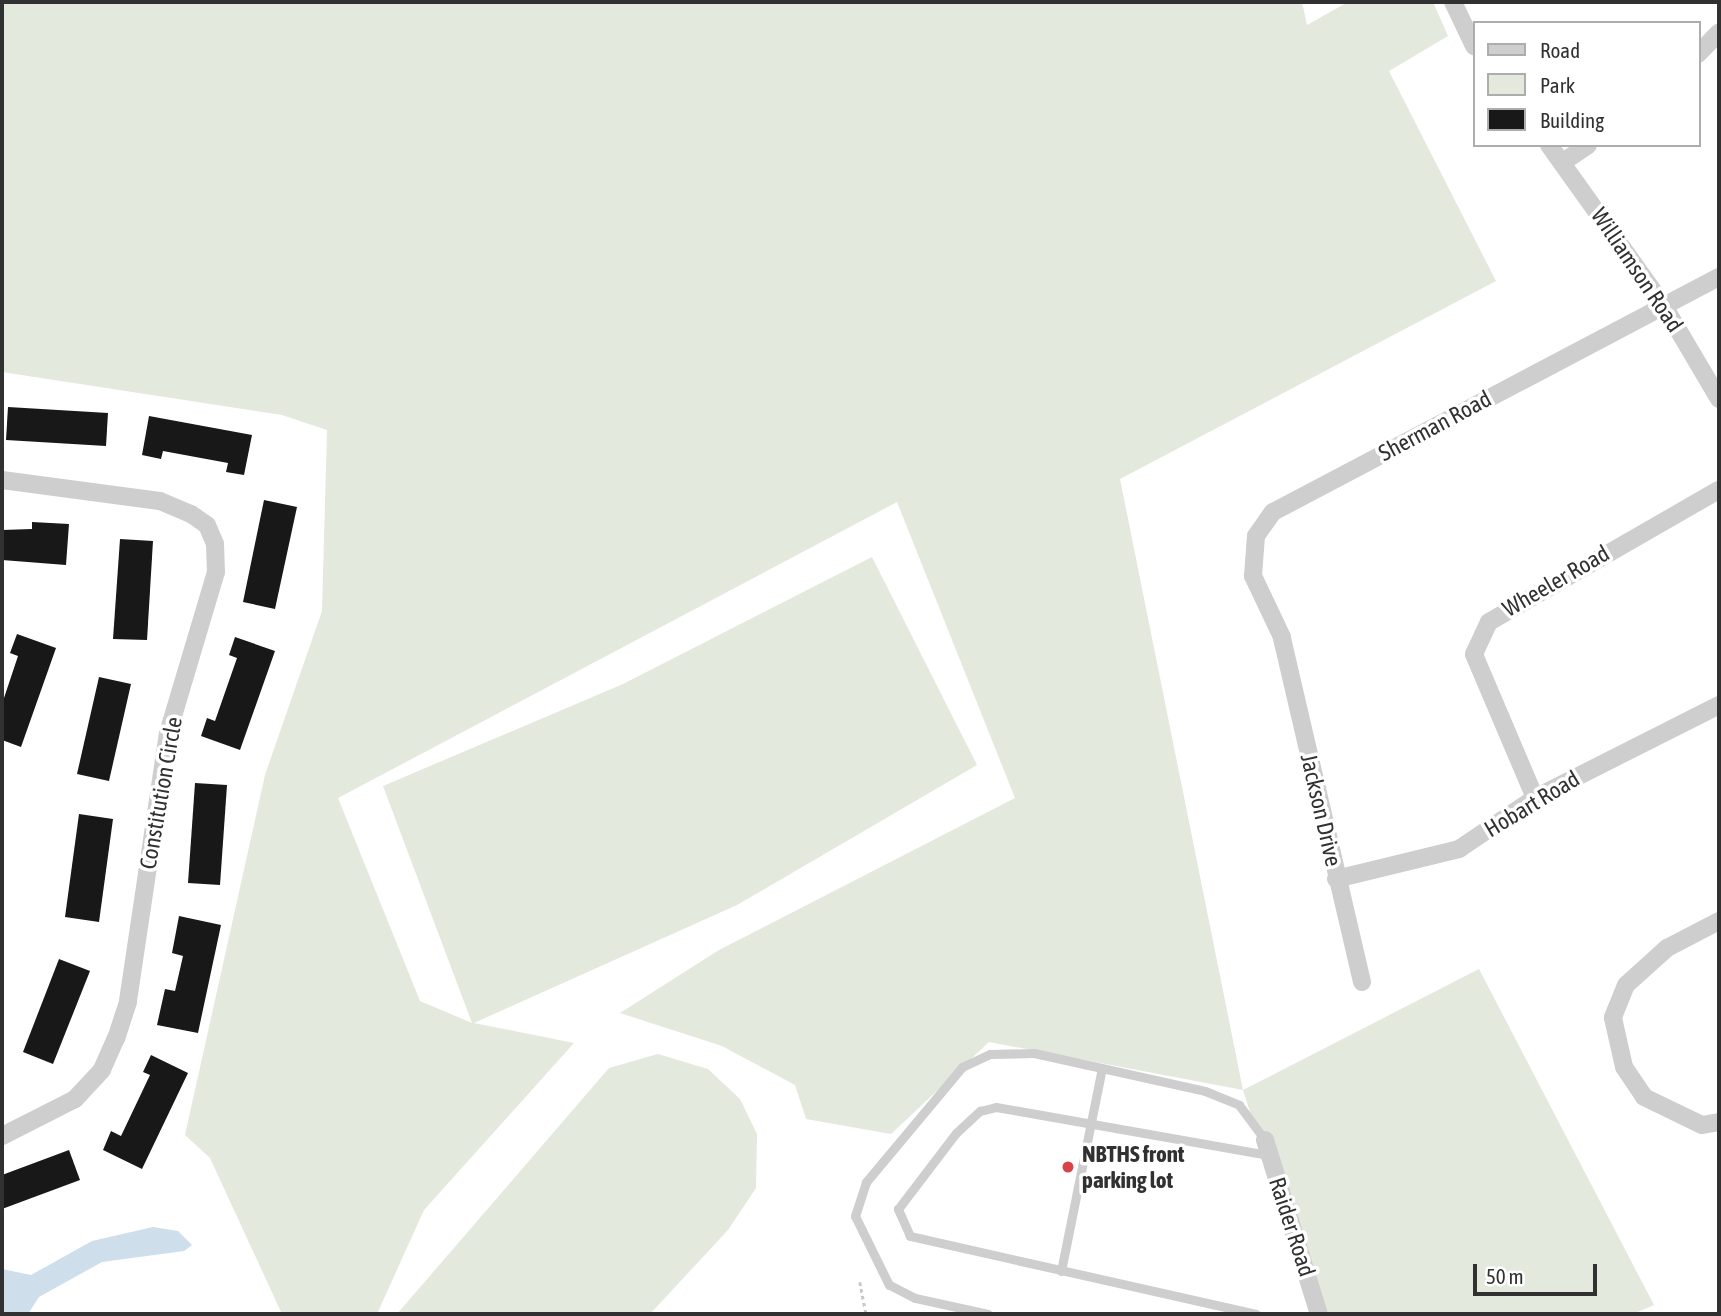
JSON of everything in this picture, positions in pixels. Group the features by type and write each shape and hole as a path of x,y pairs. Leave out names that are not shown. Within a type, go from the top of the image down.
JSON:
{"street":[{"path":"1452,2 1472,42"},
{"path":"1700,52 1719,32"},
{"name":"Williamson Road","path":"1551,147 1664,306 1719,399"},
{"path":"1563,162 1585,147"},
{"name":"Sherman Road","path":"1282,637 1253,576 1256,536 1273,512 1719,277"},
{"name":"Constitution Circle","path":"2,480 160,501 181,510 207,525 216,572 168,733 128,1002 116,1038 102,1070 75,1098 2,1136"},
{"name":"Wheeler Road","path":"1535,798 1474,654 1489,622 1719,490"},
{"name":"Jackson Drive","path":"1282,637 1362,982"},
{"name":"Hobart Road","path":"1336,879 1459,849 1535,798 1719,705"},
{"path":"1719,921 1667,948 1626,985 1614,1018 1624,1067 1644,1097 1702,1125 1719,1122"},
{"name":"Raider Road","path":"1267,1148 1319,1314"}],"lane":[{"path":"988,1314 915,1298 889,1285 863,1242 855,1201 962,1067 990,1054 1034,1053 1102,1068 1239,1105 1267,1148"},
{"path":"1061,1271 1102,1068"},
{"path":"1256,1314 909,1236 898,1209 980,1111 1018,1108 1090,1122 1267,1148"}],"path":[{"path":"860,1282 866,1314"}],"green space":[{"path":"2,2 1302,2 1307,25 1348,2 1433,2 1448,36 1389,71 1496,281 1120,479 1243,1090 989,1042 891,1134 806,1119 795,1085 722,1046 620,1013 719,950 1015,798 897,502 338,798 420,1001 472,1023 383,786 623,684 872,557 977,765 737,905 474,1023 574,1043 424,1210 377,1314 282,1314 210,1158 185,1135 265,775 322,611 327,430 282,415 2,372"},
{"path":"1479,969 1654,1305 1633,1314 1314,1314 1243,1090"},
{"path":"658,1054 708,1069 740,1099 757,1134 756,1188 728,1230 650,1314 397,1314 609,1068"}],"water":[{"path":"153,1227 178,1231 192,1245 184,1251 102,1262 39,1297 28,1314 2,1314 2,1269 31,1275 92,1241"}],"building":[{"path":"8,407 108,413 106,446 6,440"},
{"path":"149,416 252,435 244,475 226,472 228,463 163,451 161,459 142,455"},
{"path":"264,500 297,507 275,609 243,602"},
{"path":"32,522 69,524 66,565 2,560 2,530 32,529"},
{"path":"120,539 153,541 147,640 113,639"},
{"path":"17,634 56,648 21,747 2,740 2,704 18,656 10,653"},
{"path":"235,637 275,651 240,750 201,736 207,718 215,721 237,658 229,655"},
{"path":"99,677 131,684 109,781 77,774"},
{"path":"195,783 227,785 220,885 188,883"},
{"path":"79,814 113,819 99,922 65,917"},
{"path":"179,916 221,925 198,1033 157,1025 165,989 175,991 183,956 172,953"},
{"path":"59,959 90,971 53,1064 23,1052"},
{"path":"151,1055 188,1073 142,1169 103,1150 111,1131 121,1136 150,1075 143,1072"},
{"path":"69,1150 80,1180 2,1209 2,1175"}],"place":[{"name":"NBTHS front parking lot","path":"1068,1167"}]}
